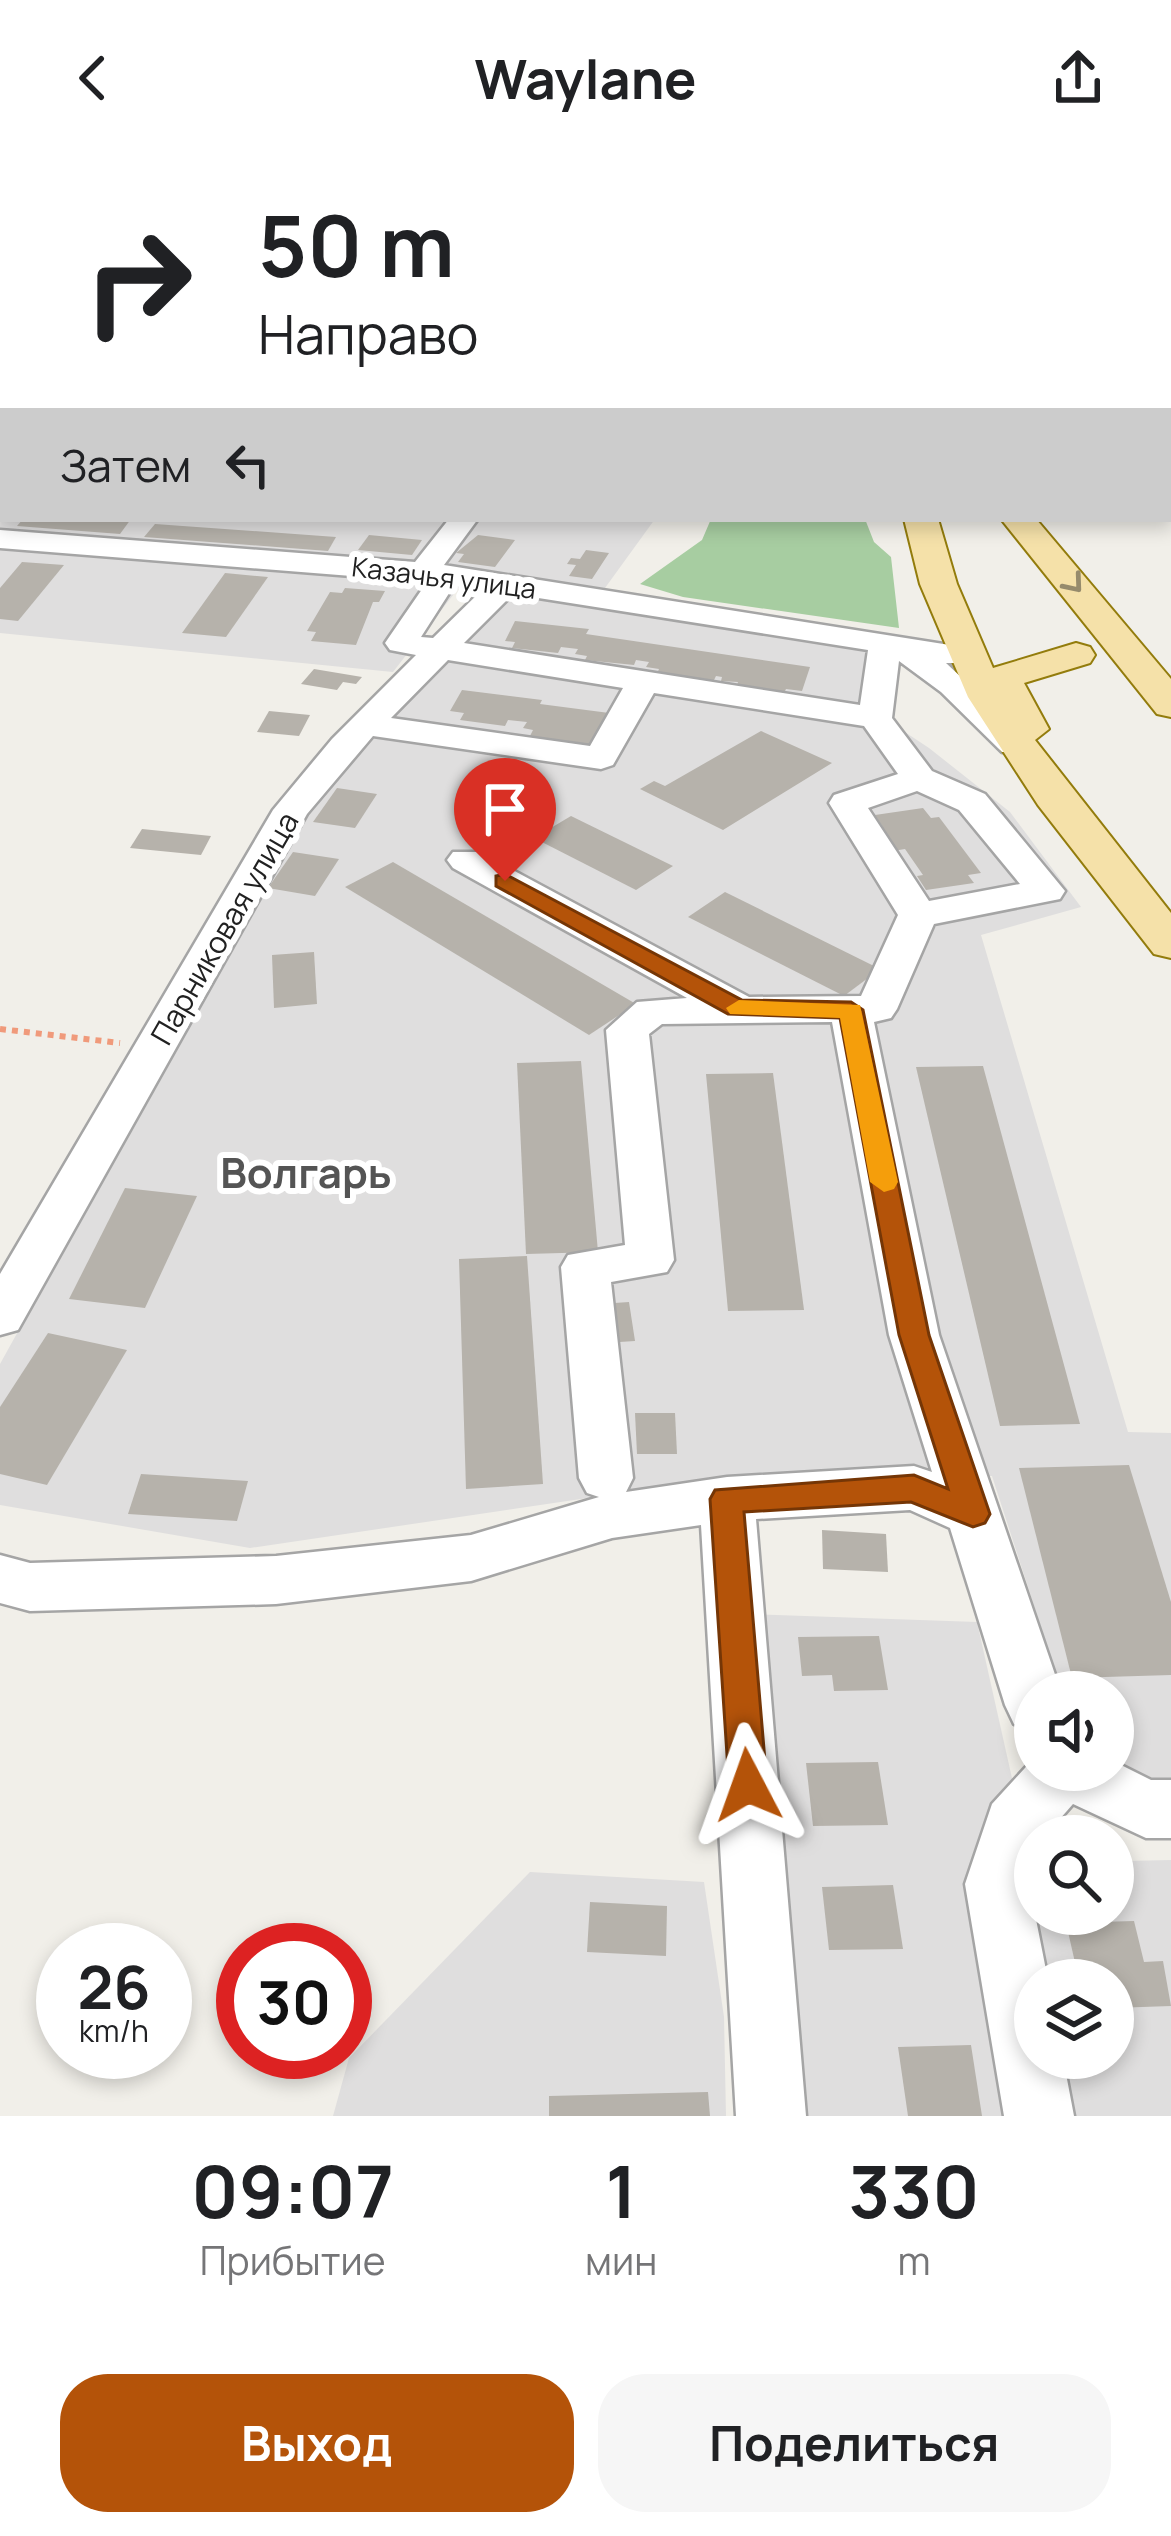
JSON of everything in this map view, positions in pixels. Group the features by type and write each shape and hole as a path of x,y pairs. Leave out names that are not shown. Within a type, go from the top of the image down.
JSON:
{"main road":[{"path":"1021,522 1171,705"},
{"path":"1064,522 1092,551"},
{"path":"924,531 964,656 1015,745 1171,944"},
{"name":"Казачья улица","path":"964,656 1171,648"},
{"path":"1055,798 1038,745 1002,683 1016,671 1076,655"}],"street":[{"path":"124,548 147,522"},
{"path":"462,522 401,643 875,718"},
{"path":"918,915 1046,891 972,802 919,778 875,718 885,645 937,637 946,627 924,531"},
{"name":"Казачья улица","path":"0,539 435,573 964,656"},
{"name":"Парниковая улица","path":"0,1318 290,810 506,583"},
{"name":"Казачья улица","path":"885,645 951,679 980,716 1015,745"},
{"path":"367,724 601,758 643,682"},
{"path":"918,915 847,803 919,778"},
{"path":"466,860 737,1008"},
{"path":"606,1478 585,1267 650,1260 627,1030 652,1011 876,1009 918,915"},
{"path":"851,1010 914,1335 1024,1671"},
{"path":"10,1587 276,1580 471,1558 613,1516 727,1499 914,1488 973,1514"},
{"path":"727,1499 771,2116"},
{"path":"1039,2116 998,1884 1014,1825 1046,1791"},
{"path":"1108,1791 1146,1810 1171,1810"}],"path":[{"path":"0,1029 153,1048"}],"shaded area":[{"path":"0,522 653,522 605,588 444,565 0,528"},
{"path":"6,544 464,581 393,672 0,633 0,550"},
{"path":"511,592 874,653 861,703 929,748 1010,812 1081,907 981,935 1128,1432 1171,1433 1171,1779 1142,1780 1134,1775 1134,1671 1055,1671 992,1476 703,1481 250,1548 0,1505 0,1364 307,810 359,747"},
{"path":"747,1614 977,1622 1016,1796 1014,1935 1022,1935 1023,1959 1014,1959 1014,2079 1028,2079 1030,2116 792,2116"},
{"path":"1171,1860 1171,2116 1061,2116 1053,2079 1134,2079 1134,1959 1029,1959 1021,1935 1134,1935 1134,1861"},
{"path":"530,1872 704,1882 724,2017 726,2116 333,2116 343,2079 372,2079 372,2034"}],"green space":[{"path":"710,522 866,522 874,542 891,557 899,628 683,597 640,584 702,540"}],"building":[{"path":"20,522 129,522 120,534 17,526"},
{"path":"155,524 336,537 328,551 144,537"},
{"path":"369,535 422,540 412,555 358,550"},
{"path":"478,535 515,540 495,567 458,562 464,554 456,553"},
{"path":"586,550 609,553 592,579 569,576 576,565 567,564 571,558 580,559"},
{"path":"22,562 64,565 18,621 0,619 0,588"},
{"path":"225,573 268,577 226,637 182,633"},
{"path":"345,588 385,591 379,602 373,602 356,645 311,641 316,632 307,631 330,592 342,593"},
{"path":"515,621 810,667 802,691 786,689 784,693 736,688 738,682 716,676 713,682 656,676 659,669 646,667 649,662 585,660 587,656 575,654 578,649 561,647 558,653 512,648 515,642 505,641"},
{"path":"314,669 362,677 356,684 343,682 337,690 301,684"},
{"path":"462,690 617,714 604,742 593,740 590,746 529,738 533,730 523,728 527,722 508,720 505,726 460,720 464,713 450,711"},
{"path":"269,711 310,715 299,736 257,732"},
{"path":"761,731 832,763 723,830 640,789 654,781 665,786"},
{"path":"337,788 377,794 355,828 313,822"},
{"path":"923,808 931,818 939,817 981,873 968,875 974,883 926,890 917,876 923,875 905,849 893,851 877,828 883,827 875,815"},
{"path":"571,816 673,866 636,890 534,838"},
{"path":"142,829 211,836 201,855 130,848"},
{"path":"293,852 339,859 315,896 268,888"},
{"path":"393,862 636,1004 589,1035 345,887"},
{"path":"725,892 880,969 844,996 688,917"},
{"path":"314,952 317,1004 274,1008 272,955"},
{"path":"581,1061 598,1252 526,1254 517,1063"},
{"path":"983,1066 1080,1424 1000,1426 916,1067"},
{"path":"773,1073 804,1310 728,1311 706,1074"},
{"path":"125,1188 197,1196 145,1308 69,1299"},
{"path":"527,1256 543,1484 466,1489 459,1259"},
{"path":"629,1302 635,1341 604,1343 600,1304"},
{"path":"48,1333 127,1350 47,1485 0,1474 0,1407"},
{"path":"635,1413 675,1413 677,1454 637,1454"},
{"path":"1129,1465 1171,1602 1171,1675 1070,1671 1019,1468"},
{"path":"141,1474 248,1481 237,1521 128,1514"},
{"path":"822,1530 886,1534 888,1572 823,1569"},
{"path":"879,1636 888,1690 834,1691 832,1675 802,1676 798,1637"},
{"path":"878,1762 888,1825 813,1826 806,1763"},
{"path":"893,1885 903,1949 829,1950 822,1887"},
{"path":"590,1902 667,1906 666,1956 587,1952"},
{"path":"1134,1921 1144,1962 1163,1961 1171,2006 1134,2007 1134,1959 1074,1959 1069,1935 1134,1935"},
{"path":"971,2045 982,2116 908,2116 898,2047"},
{"path":"708,2092 710,2116 549,2116 549,2096"}],"slow traffic":[{"path":"739,1008 851,1010 884,1182"}],"district":[{"name":"Волгарь","path":"306,1172"}],"route":[{"path":"505,881 737,1008 851,1010 914,1335 973,1514 914,1488 727,1499 748,1785"}]}
